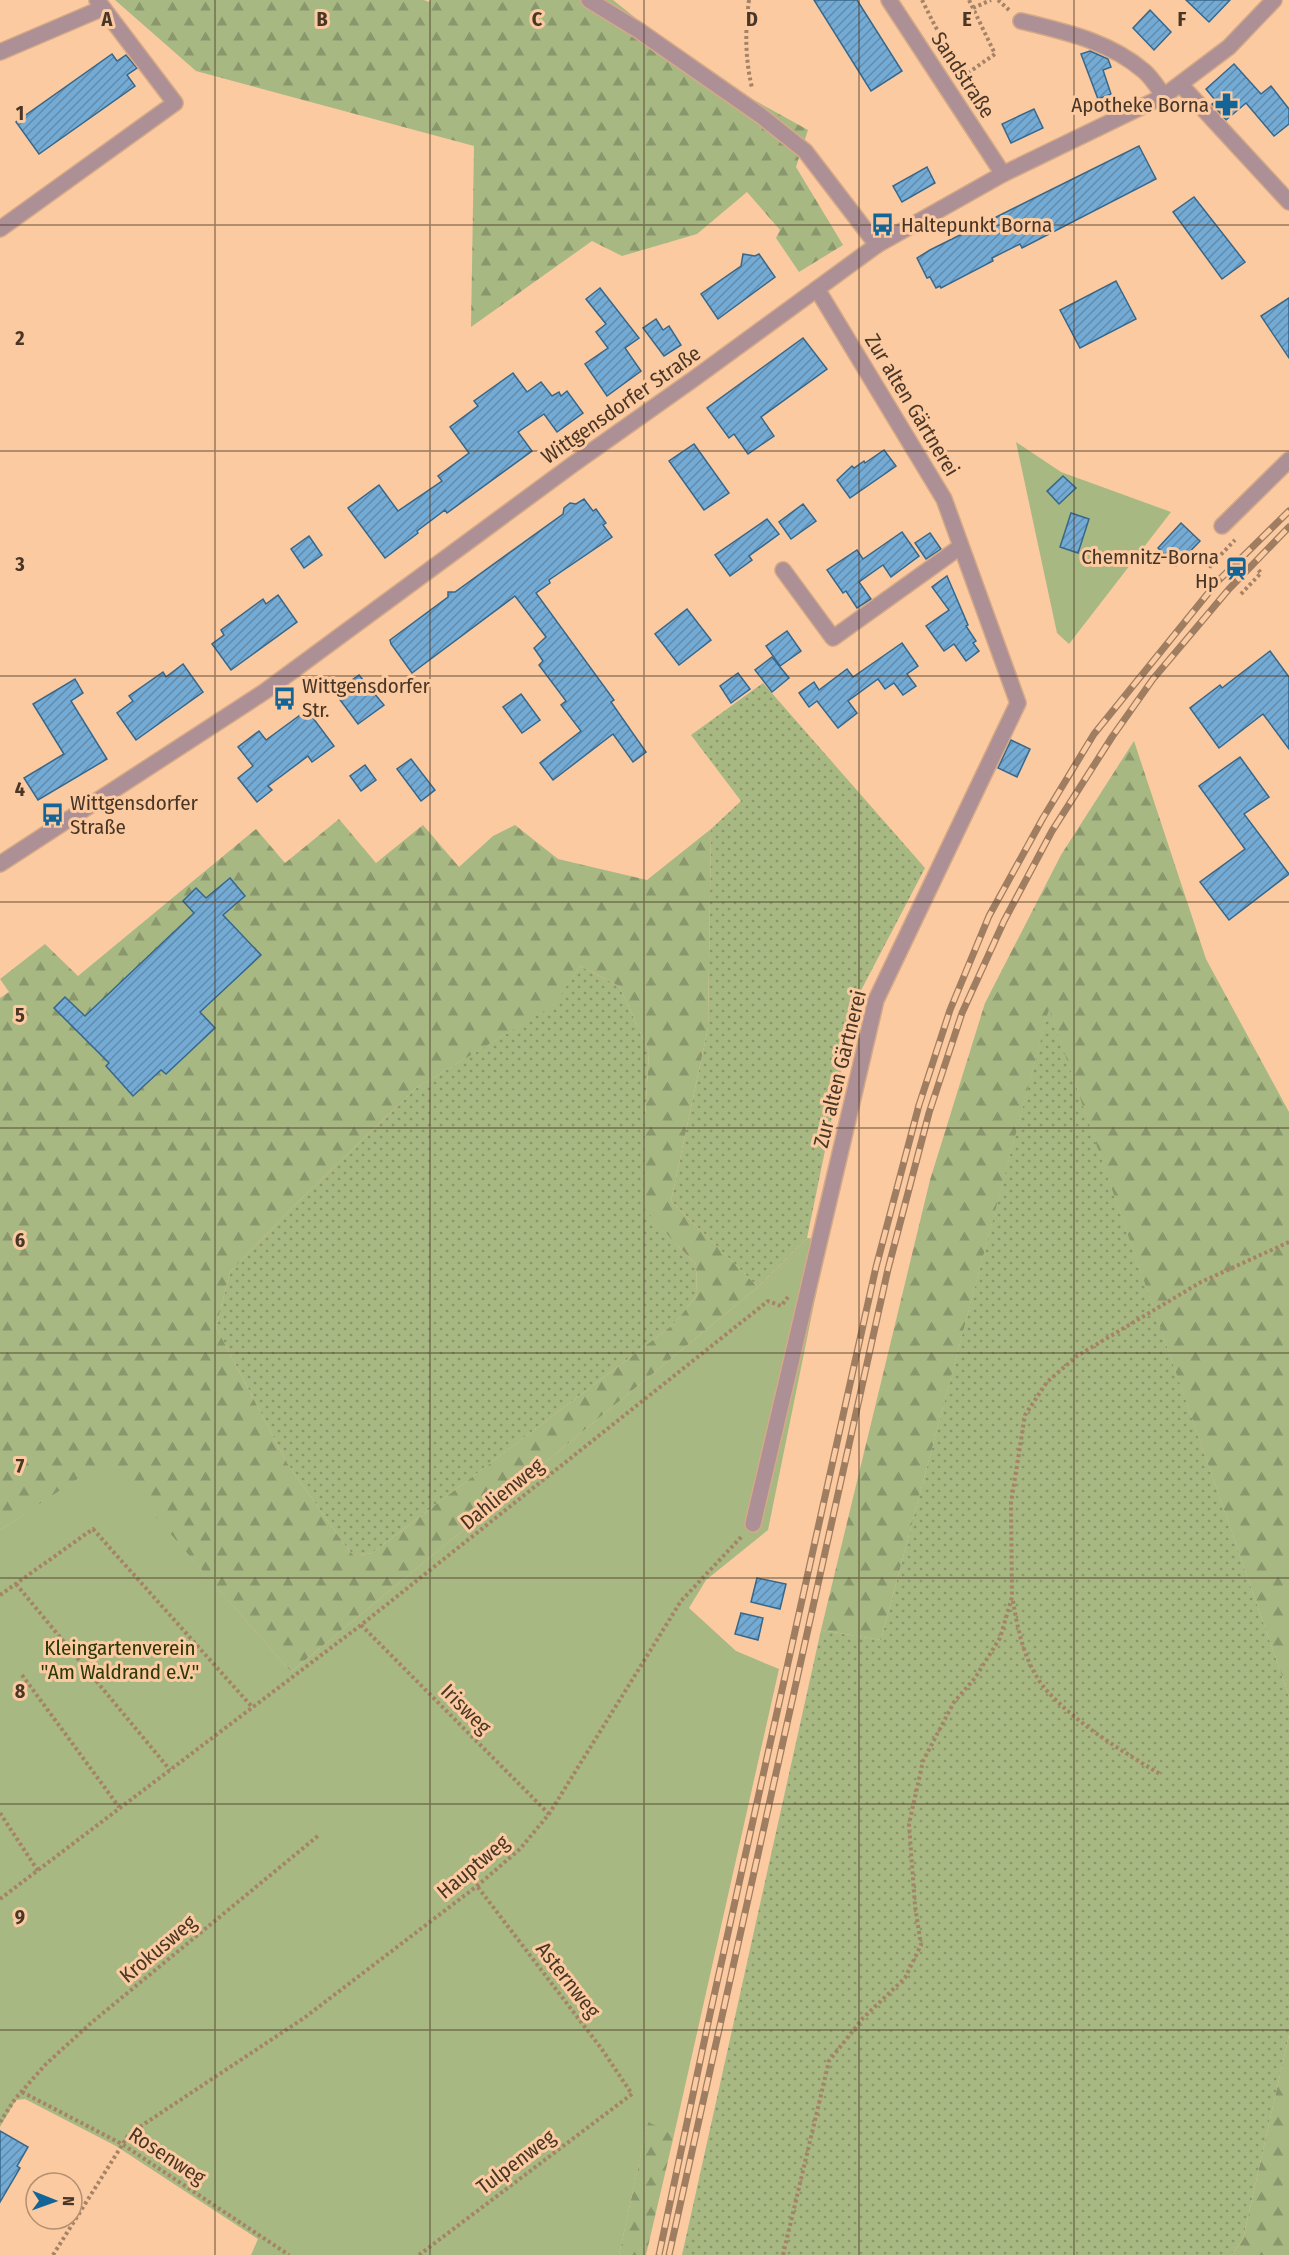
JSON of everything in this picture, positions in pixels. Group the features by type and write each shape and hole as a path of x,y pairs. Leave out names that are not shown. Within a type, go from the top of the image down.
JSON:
{"street":[{"path":"589,0 638,30 760,115 805,152 877,245"},
{"name":"Sandstraße","path":"889,0 1003,174"},
{"name":"Wittgensdorfer Straße","path":"0,864 264,692 572,465 877,245 1003,174 1181,86 1229,47 1274,0"},
{"path":"0,52 100,4 175,103 0,229"},
{"path":"1021,21 1070,33 1116,50 1146,73 1164,96"},
{"path":"1181,86 1289,202"},
{"name":"Zur alten Gärtnerei","path":"753,1524 876,1000 1018,703 944,499 817,289"},
{"path":"1222,526 1289,460"},
{"path":"783,570 833,638 960,547"}],"path":[{"path":"749,0 745,36 747,66 760,115"},
{"path":"922,0 965,75 995,54 969,0"},
{"path":"973,8 991,0"},
{"path":"930,30 935,26"},
{"path":"1212,567 1210,566 1236,539"},
{"path":"1241,594 1261,573 1257,568"},
{"path":"1160,1774 1083,1722 1048,1692 1028,1660 1018,1631 1012,1597 1011,1503 1025,1415 1047,1382 1077,1356 1201,1282 1289,1242"},
{"name":"Dahlienweg","path":"0,1899 361,1625 768,1301"},
{"name":"Hauptweg","path":"53,2255 129,2134 304,2018 477,1886 520,1849 549,1814 681,1601 753,1524"},
{"path":"0,1594 93,1529 253,1708"},
{"path":"16,1584 170,1770"},
{"path":"783,2255 829,2061 863,2018 905,1978 921,1945 915,1906 909,1824 923,1761 954,1702 975,1678 1000,1638 1012,1597"},
{"name":"Irisweg","path":"361,1625 549,1814"},
{"path":"22,1675 119,1807"},
{"path":"0,1814 38,1871"},
{"name":"Krokusweg","path":"0,2122 21,2092 46,2064 91,2023 319,1835"},
{"name":"Asternweg","path":"477,1886 601,2048 632,2094"},
{"name":"Rosenweg","path":"21,2092 122,2144 289,2255"},
{"name":"Tulpenweg","path":"418,2255 632,2094"}],"green space":[{"path":"115,0 424,0 429,2 430,0 613,0 702,71 808,130 796,167 843,245 799,272 776,238 780,230 747,192 697,234 622,256 592,241 471,327 474,146 196,71"},
{"path":"1016,442 1061,472 1171,512 1069,644 1057,633"},
{"path":"763,683 925,868 856,1000 807,1238 758,1287 671,1201 708,1028 711,829 741,801 691,735"},
{"path":"1134,741 1206,959 1289,1112 1289,1696 1049,1009 881,1640 821,1630 930,1180 985,1003 1061,855"},
{"path":"339,819 376,863 423,825 459,867 493,836 515,825 558,859 647,880 711,829 708,1028 671,1201 758,1287 291,1672 106,1461 0,1530 0,998 9,992 0,979 45,944 78,976 256,829 285,863","holes":["580,966 619,986 649,1051 645,1116 644,1208 696,1264 697,1295 674,1324 372,1553 354,1556 287,1463 216,1327 230,1272 299,1201 415,1089 554,1005"]},
{"path":"580,966 619,986 649,1051 645,1116 677,1245 696,1264 697,1295 674,1324 372,1553 354,1556 287,1463 216,1327 230,1272 299,1201 415,1089 553,1005"},
{"path":"1049,1008 1289,1696 1289,2035 1243,2239 1231,2255 682,2255 821,1630 881,1640"},
{"name":"Kleingartenverein \"Am Waldrand e.V.\"","path":"807,1238 827,1240 768,1530 706,1580 689,1608 736,1651 779,1669 674,2135 648,2122 619,2255 251,2255 258,2239 116,2146 25,2099 16,2100 0,2127 0,1530 106,1460 291,1672 758,1287"},
{"path":"1289,2035 1289,2255 1231,2255 1243,2239"},
{"path":"648,2121 674,2135 646,2255 619,2255"}],"building":[{"path":"814,0 857,0 902,71 871,91"},
{"path":"1186,0 1230,0 1209,22"},
{"path":"1150,10 1171,32 1154,50 1133,28"},
{"path":"1090,51 1108,59 1111,67 1103,70 1111,94 1098,99 1081,54"},
{"path":"112,54 117,61 126,55 137,68 127,75 135,86 39,154 16,122"},
{"path":"1234,64 1261,94 1271,86 1289,109 1289,124 1274,136 1246,103 1226,120 1212,104 1216,101 1206,89"},
{"path":"1034,109 1043,128 1011,143 1002,124"},
{"path":"1139,146 1156,179 1022,248 1020,244 992,258 993,261 941,288 940,286 936,288 930,277 927,278 917,258"},
{"path":"927,167 935,183 902,202 893,186"},
{"path":"1194,197 1245,262 1222,279 1173,212"},
{"path":"743,254 755,256 759,254 775,277 718,319 701,294 741,266"},
{"path":"1116,281 1136,319 1080,348 1060,310"},
{"path":"600,288 639,338 625,348 641,371 607,396 585,364 608,348 596,332 606,324 586,299"},
{"path":"1289,298 1289,358 1261,316"},
{"path":"656,319 663,330 669,326 681,345 664,356 643,328"},
{"path":"803,338 827,369 761,417 774,436 748,454 734,434 729,438 707,408"},
{"path":"513,373 527,392 541,382 552,396 559,392 561,396 567,391 583,413 557,432 544,414 518,432 532,451 447,513 445,510 385,558 348,508 379,485 398,511 442,481 438,476 469,453 450,427 478,406 474,401"},
{"path":"694,444 729,493 704,510 669,461"},
{"path":"884,450 896,466 850,498 837,480 852,466 854,468 864,461 865,463"},
{"path":"1063,476 1076,488 1059,504 1047,491"},
{"path":"584,499 593,511 596,509 606,523 603,525 612,537 549,580 550,583 536,593 614,700 611,702 646,752 633,762 613,734 553,780 540,763 581,731 561,705 566,701 539,665 543,661 534,648 546,637 515,596 412,673 390,640 448,597 448,592 455,592 563,514 564,508 570,503 576,504"},
{"path":"803,504 816,521 791,539 779,522"},
{"path":"1071,513 1089,519 1078,553 1060,547"},
{"path":"767,519 779,534 749,556 752,560 730,576 715,555"},
{"path":"1181,523 1200,541 1176,566 1158,548"},
{"path":"902,532 919,556 891,577 883,565 859,582 871,599 857,608 846,591 843,593 827,570 857,550 863,559"},
{"path":"930,533 941,549 926,559 915,543"},
{"path":"309,536 322,555 304,568 291,549"},
{"path":"947,576 968,625 966,626 976,641 973,643 979,651 966,661 954,644 944,651 926,626 949,610 932,587"},
{"path":"278,595 297,622 231,670 212,644 224,635 221,630 263,599 266,604"},
{"path":"687,609 711,640 679,665 655,634"},
{"path":"787,631 801,651 780,666 766,646"},
{"path":"902,643 918,666 907,674 916,686 903,695 894,683 885,689 878,679 848,701 857,713 838,728 817,701 809,707 799,693 814,682 819,690 847,669 853,677"},
{"path":"1270,651 1289,677 1289,749 1263,714 1219,748 1190,708 1220,685 1222,688"},
{"path":"772,657 789,678 772,692 755,670"},
{"path":"183,664 203,692 136,740 117,713 133,701 129,696 163,672 166,677"},
{"path":"738,673 750,689 731,703 720,686"},
{"path":"359,675 384,705 358,724 335,693 344,681 349,682"},
{"path":"75,679 83,693 71,701 107,759 38,800 24,778 64,754 33,704"},
{"path":"521,694 540,720 522,733 503,707"},
{"path":"307,710 334,746 312,762 308,756 268,786 272,790 257,802 238,778 253,766 238,747 259,731 266,740"},
{"path":"1011,740 1030,749 1017,777 998,768"},
{"path":"1240,757 1269,797 1244,814 1289,874 1229,920 1200,882 1245,849 1199,786"},
{"path":"411,759 435,790 421,801 397,769"},
{"path":"365,765 376,780 361,791 350,776"},
{"path":"230,878 245,896 223,915 261,955 200,1012 215,1028 166,1074 161,1070 133,1096 106,1066 109,1063 54,1008 65,997 85,1016 194,913 183,901 196,888 206,898"},
{"path":"757,1578 786,1584 780,1609 751,1602"},
{"path":"741,1613 763,1618 758,1640 735,1634"},
{"path":"0,2131 28,2147 17,2166 20,2168 0,2202"}],"railway":[{"path":"659,2255 710,2014 876,1267 919,1105 950,1010 989,916 1043,818 1094,734 1218,581 1289,511"},
{"path":"669,2255 888,1269 929,1113 962,1013 1004,921 1052,831 1112,737 1153,679 1229,589 1289,527"}],"place":[{"name":"Apotheke Borna","path":"1227,105"},
{"name":"Haltepunkt Borna","path":"883,225"},
{"name":"Chemnitz-Borna Hp","path":"1237,569"},
{"name":"Wittgensdorfer Str.","path":"284,698"},
{"name":"Wittgensdorfer Straße","path":"52,815"}]}
